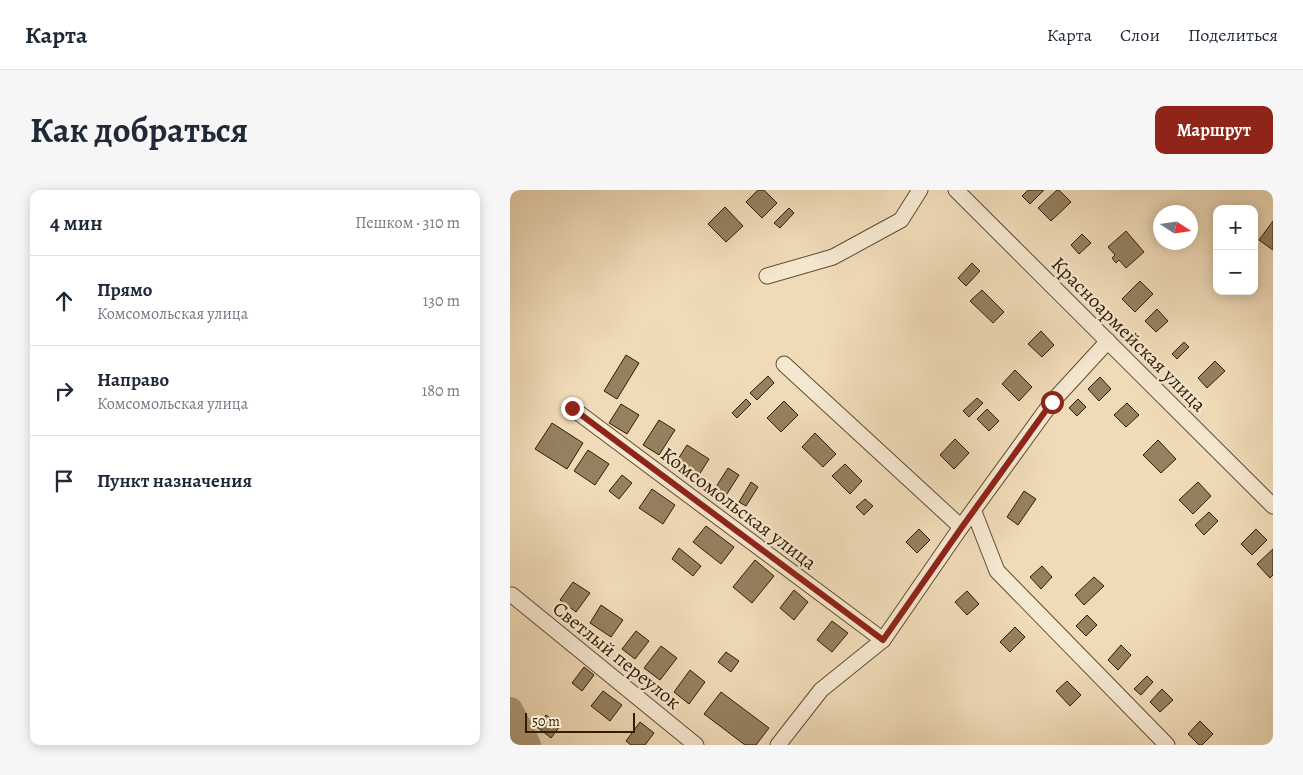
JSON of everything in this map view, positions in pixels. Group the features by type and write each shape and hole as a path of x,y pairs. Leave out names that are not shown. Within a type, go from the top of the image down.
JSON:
{"street":[{"path":"768,276 833,258 901,220 920,190"},
{"name":"Красноармейская улица","path":"956,190 1273,506"},
{"path":"778,745 820,690 883,640 1052,402 1108,341"},
{"path":"784,364 962,527"},
{"name":"Комсомольская улица","path":"572,408 883,640"},
{"path":"974,512 997,571 1168,745"},
{"name":"Светлый переулок","path":"512,595 696,745"}],"building":[{"path":"758,190 764,190 777,203 762,218 746,202"},
{"path":"1028,190 1044,190 1030,204 1022,196"},
{"path":"1057,190 1071,202 1051,221 1038,208"},
{"path":"725,207 743,226 726,242 708,224"},
{"path":"789,208 794,213 780,228 774,223"},
{"path":"1273,221 1273,250 1259,240"},
{"path":"1126,231 1144,252 1126,268 1119,260 1116,263 1112,258 1115,255 1108,247"},
{"path":"1082,234 1091,243 1079,254 1071,245"},
{"path":"972,263 980,271 966,286 958,278"},
{"path":"1140,281 1153,294 1135,312 1122,299"},
{"path":"982,290 1004,312 993,323 970,301"},
{"path":"1157,309 1168,321 1156,332 1145,321"},
{"path":"1041,331 1054,345 1042,357 1028,344"},
{"path":"1184,342 1189,347 1177,359 1172,354"},
{"path":"626,355 639,363 617,399 604,391"},
{"path":"1215,361 1225,371 1207,388 1198,378"},
{"path":"1015,370 1032,387 1019,401 1002,384"},
{"path":"768,376 774,383 757,400 750,393"},
{"path":"1100,377 1111,389 1099,401 1088,389"},
{"path":"977,398 983,403 969,417 963,411"},
{"path":"746,399 751,404 737,418 732,413"},
{"path":"1078,399 1086,407 1077,416 1069,408"},
{"path":"784,401 798,415 781,432 767,418"},
{"path":"1127,403 1139,415 1126,427 1114,415"},
{"path":"621,404 639,415 627,434 609,423"},
{"path":"987,409 999,421 989,431 977,419"},
{"path":"659,420 675,430 659,455 643,445"},
{"path":"552,423 583,443 567,469 535,449"},
{"path":"815,433 836,454 823,467 802,447"},
{"path":"955,439 969,453 954,469 940,455"},
{"path":"1158,440 1176,459 1161,473 1143,455"},
{"path":"687,445 709,459 697,478 675,464"},
{"path":"588,450 609,464 595,485 574,471"},
{"path":"845,464 862,481 850,494 832,476"},
{"path":"728,468 739,475 725,497 714,490"},
{"path":"622,475 632,483 619,499 609,491"},
{"path":"751,482 758,487 746,506 739,502"},
{"path":"1198,482 1211,496 1193,514 1179,500"},
{"path":"652,489 675,505 663,524 639,508"},
{"path":"1024,491 1036,499 1018,525 1007,517"},
{"path":"865,499 873,506 864,515 856,507"},
{"path":"1209,512 1218,521 1204,535 1195,525"},
{"path":"706,526 734,547 721,564 693,542"},
{"path":"919,529 930,540 917,553 906,542"},
{"path":"1256,529 1267,540 1252,555 1241,544"},
{"path":"679,548 701,566 693,576 672,559"},
{"path":"1273,549 1273,575 1270,578 1257,564"},
{"path":"755,560 774,576 752,603 733,587"},
{"path":"1042,566 1052,577 1041,589 1030,577"},
{"path":"1094,577 1104,586 1084,605 1075,595"},
{"path":"573,582 590,593 576,612 560,600"},
{"path":"794,590 808,602 794,620 780,608"},
{"path":"967,591 979,604 967,615 955,602"},
{"path":"601,605 623,620 611,637 590,623"},
{"path":"1087,615 1097,625 1086,636 1076,626"},
{"path":"832,621 848,633 832,652 817,640"},
{"path":"1015,627 1025,637 1010,652 1000,642"},
{"path":"636,631 649,641 635,659 622,649"},
{"path":"1121,645 1131,655 1118,670 1108,660"},
{"path":"661,646 677,658 660,680 644,668"},
{"path":"726,652 739,661 731,672 718,662"},
{"path":"584,667 594,675 582,691 572,683"},
{"path":"690,670 705,682 689,704 674,692"},
{"path":"1147,676 1153,682 1141,695 1134,689"},
{"path":"1067,681 1081,695 1070,706 1056,691"},
{"path":"1162,689 1173,700 1160,712 1150,702"},
{"path":"603,691 622,705 610,721 591,706"},
{"path":"721,692 769,728 756,745 745,745 704,714"},
{"path":"546,715 560,726 551,738 537,727"},
{"path":"1200,721 1213,734 1202,745 1199,745 1188,734"},
{"path":"640,722 654,733 645,745 631,745 626,741"}],"waterway":[{"path":"510,710 528,745"}],"route":[{"path":"572,408 883,640 1052,402"}]}
